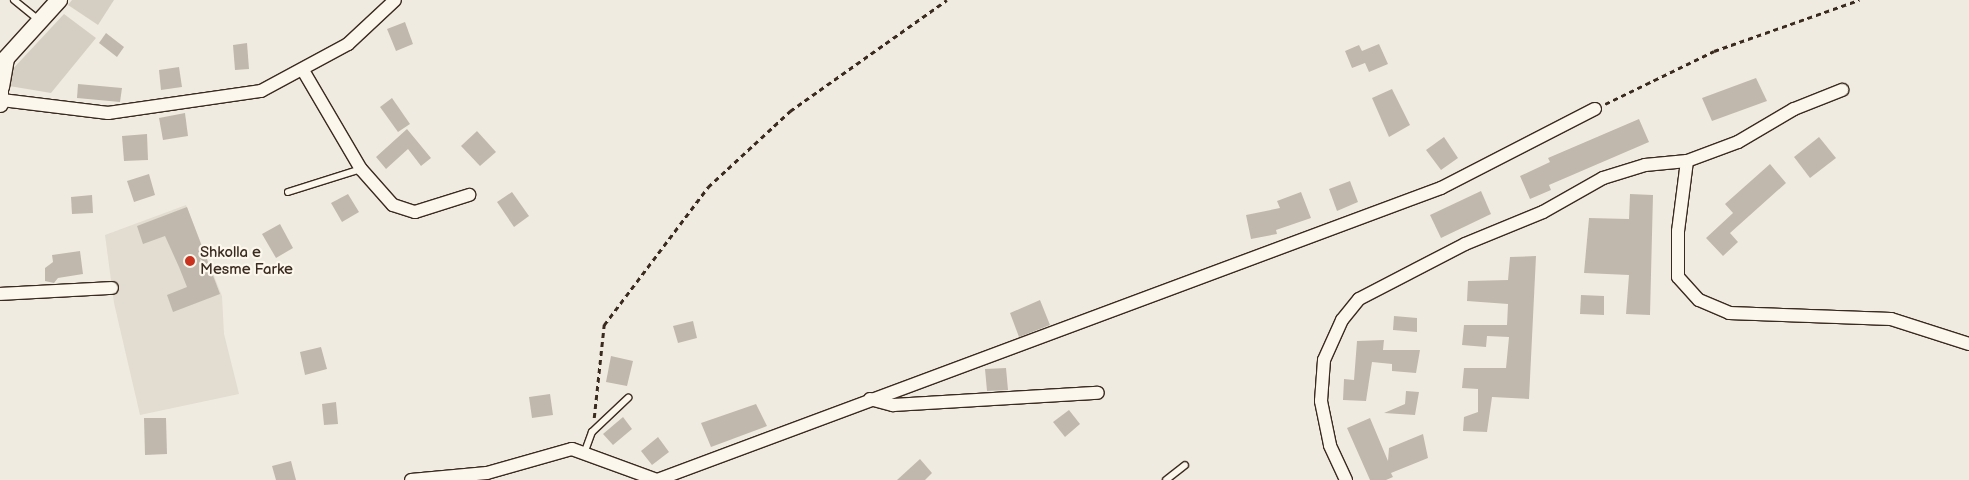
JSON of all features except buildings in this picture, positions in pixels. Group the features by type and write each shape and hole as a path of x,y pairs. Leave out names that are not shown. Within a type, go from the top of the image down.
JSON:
{"street":[{"path":"58,0 3,62 1,94 125,112 261,91 304,72 348,44 395,0"},
{"path":"304,72 361,169 393,205 404,211 430,209 470,195"},
{"path":"1346,480 1330,445 1321,393 1324,360 1342,320 1360,299 1465,244 1543,212 1604,178 1645,165 1687,161 1738,142 1794,108 1842,90"},
{"path":"411,480 487,473 572,449 585,451 657,480 819,423 870,399 1017,349 1441,188 1595,109"},
{"path":"1687,161 1678,231 1678,277 1699,300 1729,313 1891,319 1969,344"},
{"path":"0,294 112,288"},
{"path":"870,399 893,405 1098,393"}],"lane":[{"path":"14,0 40,21"},
{"path":"288,192 361,169"},
{"path":"585,451 592,432 628,398"},
{"path":"1166,480 1185,465"}],"path":[{"path":"592,432 604,325 708,188 790,111 947,0"},
{"path":"1595,109 1714,51 1766,36 1860,0"}],"shaded area":[{"path":"72,0 114,0 98,25 68,5"},
{"path":"64,14 96,38 51,93 9,86 9,73"},
{"path":"186,205 222,296 224,334 239,394 140,415 114,303 105,235"}],"place":[{"name":"Shkolla e Mesme Farke","path":"190,261"}]}
